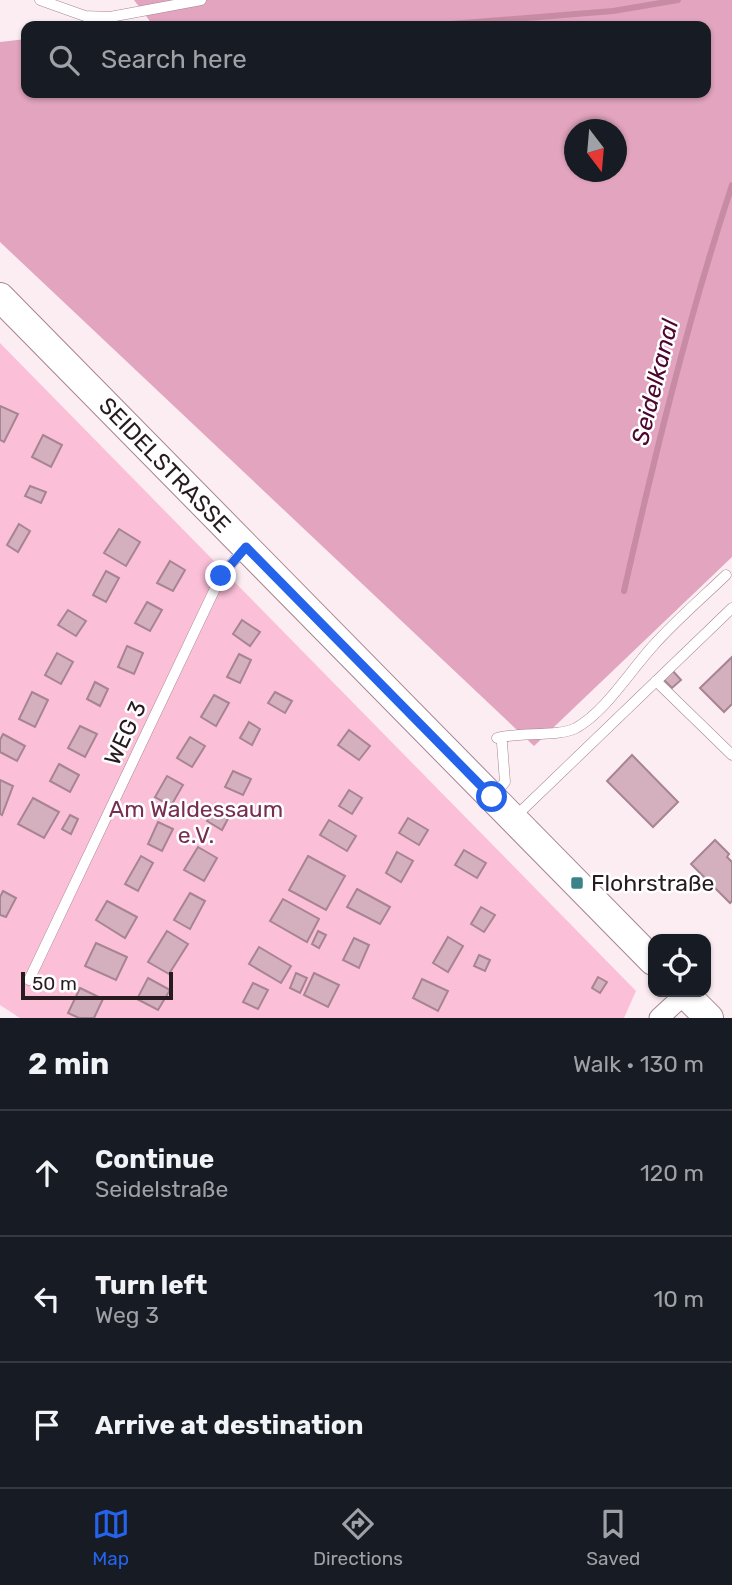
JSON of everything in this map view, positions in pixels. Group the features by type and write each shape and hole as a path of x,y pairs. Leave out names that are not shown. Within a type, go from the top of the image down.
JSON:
{"main road":[{"name":"SEIDELSTRASSE","path":"0,297 648,956"},
{"path":"688,997 709,1018"}],"street":[{"path":"659,1018 680,997"}],"lane":[{"path":"40,0 85,16 110,17 201,0"},
{"name":"WEG 3","path":"29,980 221,576 246,547"},
{"path":"492,797 505,782 499,741 512,734 574,729 588,720 654,644 726,575"},
{"path":"513,819 732,608"},
{"path":"656,681 732,755"}],"green space":[{"name":"Am Waldessaum e.V.","path":"0,343 636,991 624,1018 20,1018 0,1005"}],"shaded area":[{"path":"134,0 732,0 732,557 534,746 0,242 0,42 21,40 21,98 711,98 711,21 150,21"}],"building":[{"path":"0,406 18,414 4,442 0,440"},
{"path":"43,435 62,445 51,467 32,457"},
{"path":"30,486 46,492 41,503 25,496"},
{"path":"19,524 30,531 18,552 7,545"},
{"path":"119,529 140,542 126,566 104,553"},
{"path":"170,561 185,570 173,591 157,583"},
{"path":"106,571 119,578 106,602 93,595"},
{"path":"147,602 162,610 150,631 135,623"},
{"path":"68,610 86,621 76,636 58,625"},
{"path":"242,620 260,632 250,646 233,634"},
{"path":"127,646 143,653 134,674 118,667"},
{"path":"57,653 73,662 61,684 45,675"},
{"path":"239,654 251,660 240,683 227,677"},
{"path":"732,657 732,704 724,712 700,688"},
{"path":"672,670 681,680 672,688 663,679"},
{"path":"95,682 108,689 100,706 87,699"},
{"path":"32,692 48,700 35,727 19,719"},
{"path":"275,692 292,701 285,713 268,703"},
{"path":"214,695 229,703 216,726 201,717"},
{"path":"249,722 260,729 252,745 240,738"},
{"path":"80,726 97,734 85,757 68,748"},
{"path":"349,730 370,746 359,760 338,745"},
{"path":"3,734 25,746 17,761 0,752"},
{"path":"190,737 205,746 192,767 177,758"},
{"path":"632,755 678,802 653,827 607,781"},
{"path":"59,764 79,775 70,792 50,781"},
{"path":"233,771 251,779 243,795 225,787"},
{"path":"167,776 183,785 171,806 155,797"},
{"path":"0,780 13,786 2,815 0,814"},
{"path":"349,790 362,798 352,814 339,806"},
{"path":"33,798 59,812 44,838 18,824"},
{"path":"216,804 231,813 222,830 207,821"},
{"path":"70,815 78,819 71,834 62,829"},
{"path":"408,818 428,830 419,845 399,833"},
{"path":"329,820 356,836 347,851 320,835"},
{"path":"158,822 173,829 162,851 148,844"},
{"path":"715,840 729,854 727,857 732,862 730,903 691,864"},
{"path":"198,847 217,858 204,881 184,870"},
{"path":"464,850 486,863 477,878 455,865"},
{"path":"397,852 413,861 401,882 386,873"},
{"path":"141,856 153,863 138,891 125,884"},
{"path":"308,856 345,876 326,910 289,890"},
{"path":"357,889 390,907 380,924 347,907"},
{"path":"3,891 16,898 6,917 0,915 0,897"},
{"path":"190,893 205,901 190,929 174,920"},
{"path":"283,899 319,919 307,942 270,921"},
{"path":"107,901 137,917 125,938 96,920"},
{"path":"481,907 495,915 484,932 471,924"},
{"path":"167,931 188,944 169,974 148,962"},
{"path":"318,931 326,935 319,948 312,944"},
{"path":"448,937 463,946 448,972 433,963"},
{"path":"354,938 369,945 359,968 343,960"},
{"path":"96,943 127,957 116,980 85,966"},
{"path":"259,947 291,966 281,983 249,964"},
{"path":"479,955 490,960 485,971 474,966"},
{"path":"296,973 307,978 300,993 290,988"},
{"path":"314,973 339,985 328,1007 304,995"},
{"path":"598,977 607,982 600,993 592,988"},
{"path":"148,978 170,990 158,1010 137,999"},
{"path":"422,979 448,991 438,1011 413,998"},
{"path":"253,983 268,990 258,1009 243,1002"},
{"path":"80,988 103,999 94,1018 79,1018 68,1013"}],"waterway":[{"path":"488,21 613,11 678,0"},
{"name":"Seidelkanal","path":"624,591 673,387 732,185"}],"place":[{"name":"Flohrstraße","path":"577,883"}],"route":[{"path":"221,576 246,547 492,797"}]}
